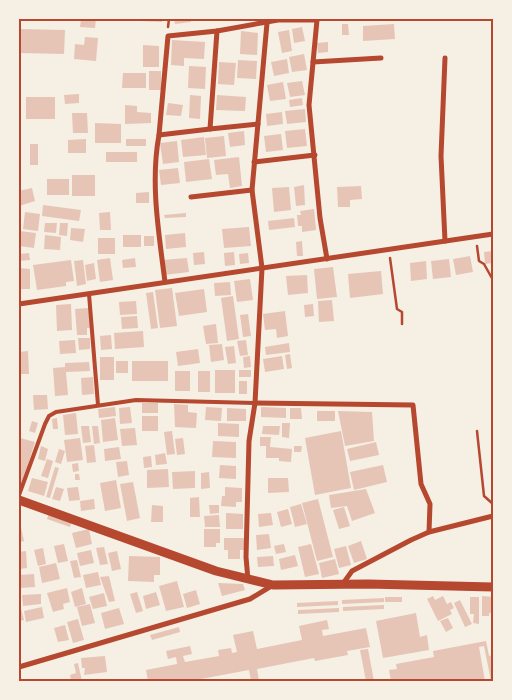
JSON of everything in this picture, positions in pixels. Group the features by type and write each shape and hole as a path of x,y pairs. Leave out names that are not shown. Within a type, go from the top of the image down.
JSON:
{"main road":[{"path":"19,500 216,572 274,585 342,586 368,584 493,587"}],"street":[{"path":"164,282 155,156 159,135 168,36 278,20 317,20 309,105 320,218 327,259"},
{"path":"248,580 246,557 250,441 256,403 262,268 252,190 267,23"},
{"path":"210,129 217,30"},
{"path":"313,62 381,58"},
{"path":"445,58 441,156 445,242"},
{"path":"159,135 258,124"},
{"path":"254,162 315,155"},
{"path":"191,197 252,190"},
{"path":"19,304 493,234"},
{"path":"89,294 98,405"},
{"path":"19,495 49,416 56,412 98,405 152,400 413,405 421,484 430,504 429,532"},
{"path":"342,586 352,572 429,532 493,516"},
{"path":"19,667 250,599 274,585"}],"path":[{"path":"475,237 479,261 484,264 493,280"},
{"path":"388,249 397,309 402,312 404,317 402,324"},
{"path":"477,430 484,496 493,504"}],"building":[{"path":"81,19 96,19 95,28 80,27"},
{"path":"140,19 163,19 162,22 140,21"},
{"path":"174,19 191,19 191,22 175,24"},
{"path":"342,24 348,24 349,35 342,35"},
{"path":"394,24 395,39 363,41 363,26"},
{"path":"302,27 305,41 294,43 292,29"},
{"path":"19,29 65,30 64,54 19,53"},
{"path":"289,30 292,51 282,53 278,32"},
{"path":"241,31 258,33 257,55 240,54"},
{"path":"85,37 98,38 96,61 74,59 75,44 84,45"},
{"path":"172,40 205,42 204,59 184,58 184,66 171,65"},
{"path":"328,42 328,52 318,53 317,43"},
{"path":"143,45 159,46 159,67 143,67"},
{"path":"304,54 307,70 292,72 289,57"},
{"path":"287,59 289,73 274,76 271,62"},
{"path":"238,60 257,61 256,79 237,78"},
{"path":"219,62 236,63 234,85 218,84"},
{"path":"189,66 206,67 205,89 188,88"},
{"path":"149,71 161,71 161,90 149,90"},
{"path":"123,73 146,73 146,88 122,88"},
{"path":"302,81 305,95 290,97 287,83"},
{"path":"283,82 286,99 270,101 267,85"},
{"path":"79,94 79,103 65,104 64,95"},
{"path":"190,95 201,96 200,119 189,118"},
{"path":"217,95 246,97 245,111 216,110"},
{"path":"26,97 55,97 55,119 26,119"},
{"path":"302,98 303,105 290,107 289,100"},
{"path":"168,103 183,105 181,116 166,115"},
{"path":"125,105 137,106 137,112 151,113 151,123 125,124"},
{"path":"305,109 306,122 287,124 285,111"},
{"path":"282,112 283,124 267,126 266,114"},
{"path":"72,113 87,113 88,133 73,133"},
{"path":"95,123 121,124 121,143 95,143"},
{"path":"305,129 307,146 287,148 285,131"},
{"path":"244,131 245,145 230,147 228,133"},
{"path":"281,134 283,150 266,152 264,136"},
{"path":"224,136 226,156 207,158 205,138"},
{"path":"204,137 206,155 183,157 181,140"},
{"path":"86,139 86,153 68,153 68,140"},
{"path":"126,139 146,139 146,146 126,146"},
{"path":"177,141 179,162 163,164 160,143"},
{"path":"30,144 38,144 38,165 30,165"},
{"path":"106,152 137,152 137,162 106,162"},
{"path":"239,157 242,186 230,188 228,174 216,175 214,160"},
{"path":"209,159 212,179 186,182 184,162"},
{"path":"178,168 180,183 161,185 159,170"},
{"path":"72,175 95,175 95,196 72,196"},
{"path":"47,179 69,179 69,195 47,195"},
{"path":"304,185 305,205 296,206 294,187"},
{"path":"361,186 362,199 350,200 350,207 338,207 337,187"},
{"path":"289,187 291,210 274,212 272,188"},
{"path":"32,188 35,201 19,206 19,191"},
{"path":"149,192 149,203 136,203 136,193"},
{"path":"43,205 81,210 79,221 42,216"},
{"path":"314,209 316,230 302,232 302,226 298,226 297,215 301,215 300,211"},
{"path":"25,212 40,214 38,231 23,229"},
{"path":"110,212 111,230 100,230 99,213"},
{"path":"186,213 186,217 165,218 164,215"},
{"path":"294,218 295,227 269,230 268,221"},
{"path":"45,223 57,223 56,233 44,232"},
{"path":"60,223 68,223 67,236 59,235"},
{"path":"249,227 251,246 224,248 222,229"},
{"path":"71,228 85,229 83,242 70,240"},
{"path":"19,231 36,233 34,248 19,246"},
{"path":"185,233 186,247 166,249 165,235"},
{"path":"45,235 61,237 60,250 44,249"},
{"path":"123,235 141,235 141,247 123,247"},
{"path":"144,236 154,236 154,246 144,246"},
{"path":"98,238 115,238 115,254 98,254"},
{"path":"302,241 303,256 297,256 296,242"},
{"path":"493,251 493,263 485,264 484,252"},
{"path":"204,252 205,264 194,265 193,253"},
{"path":"234,252 235,265 225,266 224,253"},
{"path":"29,253 30,260 19,261 19,254"},
{"path":"248,253 249,263 240,264 239,254"},
{"path":"470,256 473,272 456,275 453,259"},
{"path":"110,258 113,280 100,282 97,260"},
{"path":"135,258 136,267 123,268 122,260"},
{"path":"187,258 189,272 164,275 162,260"},
{"path":"449,259 451,277 433,279 431,261"},
{"path":"71,260 74,281 66,282 66,286 37,290 33,265"},
{"path":"83,260 86,284 77,286 74,261"},
{"path":"426,261 427,279 411,281 410,263"},
{"path":"94,263 96,279 87,281 85,265"},
{"path":"333,267 337,297 317,299 314,269"},
{"path":"19,268 30,269 30,289 19,289"},
{"path":"381,271 383,294 350,298 348,274"},
{"path":"307,275 308,293 288,295 286,276"},
{"path":"250,279 253,300 237,302 234,281"},
{"path":"230,282 231,295 215,296 214,283"},
{"path":"172,288 177,326 160,328 155,290"},
{"path":"204,289 207,312 179,316 175,293"},
{"path":"153,292 158,328 151,329 146,293"},
{"path":"233,296 239,339 227,341 221,298"},
{"path":"332,300 334,321 319,322 318,301"},
{"path":"136,301 137,314 120,315 119,302"},
{"path":"71,304 72,330 57,331 56,305"},
{"path":"313,304 314,316 305,317 304,305"},
{"path":"89,308 90,328 87,328 87,335 77,335 75,309"},
{"path":"285,311 288,336 277,338 276,329 265,330 263,314"},
{"path":"248,314 251,336 243,337 240,315"},
{"path":"137,316 138,328 122,329 121,317"},
{"path":"216,324 218,343 206,344 203,326"},
{"path":"143,331 144,347 115,349 114,333"},
{"path":"111,335 112,349 101,350 100,336"},
{"path":"78,338 90,338 90,349 79,350"},
{"path":"75,340 76,353 60,354 59,341"},
{"path":"246,340 248,355 240,356 237,341"},
{"path":"289,343 290,352 266,355 265,347"},
{"path":"222,344 224,360 211,362 209,345"},
{"path":"234,346 236,363 228,364 225,347"},
{"path":"198,349 200,363 178,366 176,352"},
{"path":"28,351 29,374 19,374 19,352"},
{"path":"290,354 292,368 287,369 285,355"},
{"path":"250,356 251,367 244,368 243,357"},
{"path":"282,356 284,369 265,372 263,359"},
{"path":"100,357 114,357 114,380 100,380"},
{"path":"116,361 128,361 128,373 116,373"},
{"path":"132,361 168,361 168,381 132,381"},
{"path":"89,362 90,371 66,372 68,395 55,396 53,368 65,367 65,363"},
{"path":"215,370 235,370 235,393 215,393"},
{"path":"239,370 251,370 251,377 239,377"},
{"path":"175,371 190,371 190,391 175,391"},
{"path":"198,371 210,371 210,392 198,392"},
{"path":"93,377 94,394 82,395 81,378"},
{"path":"239,381 247,381 247,394 239,394"},
{"path":"33,395 47,395 48,409 34,410"},
{"path":"142,403 158,403 158,413 142,413"},
{"path":"174,404 188,405 188,412 197,413 196,428 175,427"},
{"path":"115,407 116,416 99,418 98,409"},
{"path":"130,407 132,423 120,424 119,408"},
{"path":"206,407 222,408 221,421 205,420"},
{"path":"261,407 286,408 286,418 261,417"},
{"path":"227,408 246,409 246,421 227,421"},
{"path":"290,408 301,408 302,419 290,419"},
{"path":"317,411 335,411 335,421 317,421"},
{"path":"338,411 372,412 374,441 345,446"},
{"path":"76,413 78,434 65,435 63,415"},
{"path":"142,416 158,416 158,431 142,431"},
{"path":"57,418 58,429 53,429 52,419"},
{"path":"115,418 118,440 103,442 101,420"},
{"path":"32,421 38,423 35,433 29,431"},
{"path":"218,423 239,424 239,437 218,436"},
{"path":"282,423 290,423 289,438 282,437"},
{"path":"81,426 89,426 91,442 83,443"},
{"path":"92,426 98,426 100,443 94,444"},
{"path":"263,426 280,426 279,435 262,434"},
{"path":"135,428 137,445 122,446 120,429"},
{"path":"172,431 175,454 167,455 164,432"},
{"path":"341,431 351,488 315,495 305,438"},
{"path":"260,437 271,437 270,447 292,449 291,462 279,461 279,458 266,458 266,446 260,446"},
{"path":"20,438 35,442 21,487 19,487"},
{"path":"80,438 83,460 67,462 64,440"},
{"path":"183,438 185,454 177,455 175,439"},
{"path":"213,441 236,442 236,458 212,457"},
{"path":"376,442 379,455 350,461 347,449"},
{"path":"94,445 96,462 87,463 85,446"},
{"path":"41,446 48,449 45,461 38,459"},
{"path":"294,446 302,446 301,452 294,452"},
{"path":"119,447 121,459 105,461 104,449"},
{"path":"59,449 65,451 61,464 55,462"},
{"path":"165,453 167,464 156,465 155,455"},
{"path":"151,456 152,467 144,468 143,457"},
{"path":"47,459 53,461 48,478 41,476"},
{"path":"127,461 129,475 118,477 116,462"},
{"path":"78,463 79,471 73,472 72,464"},
{"path":"220,465 236,466 236,479 219,478"},
{"path":"383,465 387,482 354,490 350,472"},
{"path":"55,467 59,468 50,498 46,497"},
{"path":"168,469 169,487 147,488 147,470"},
{"path":"195,471 195,488 173,489 172,472"},
{"path":"209,472 210,488 201,489 201,473"},
{"path":"75,474 79,474 80,480 75,480"},
{"path":"32,478 48,482 44,496 28,491"},
{"path":"268,478 288,478 289,492 268,493"},
{"path":"116,480 121,508 105,511 100,483"},
{"path":"133,482 140,518 127,521 120,484"},
{"path":"56,487 64,489 60,501 52,499"},
{"path":"78,487 80,500 69,501 67,488"},
{"path":"225,487 242,488 242,502 236,502 236,507 221,506 222,496 225,496"},
{"path":"366,489 375,513 352,521 347,506 331,508 329,495"},
{"path":"199,497 200,517 190,517 190,498"},
{"path":"94,499 95,509 81,511 80,501"},
{"path":"318,499 333,557 317,561 302,503"},
{"path":"301,504 307,524 295,527 290,507"},
{"path":"152,505 163,506 163,522 151,522"},
{"path":"209,505 219,505 219,513 210,514"},
{"path":"344,507 350,526 339,529 333,510"},
{"path":"288,509 292,524 281,527 277,512"},
{"path":"49,513 72,521 70,527 47,519"},
{"path":"226,513 243,514 243,529 226,529"},
{"path":"271,513 273,525 259,527 258,514"},
{"path":"219,515 220,527 205,527 204,516"},
{"path":"19,518 24,541 19,542"},
{"path":"89,529 92,544 76,548 72,533"},
{"path":"204,529 220,529 220,543 216,543 216,547 204,547"},
{"path":"269,534 271,548 257,550 256,535"},
{"path":"224,538 244,538 244,550 240,550 240,559 228,559 228,550 224,550"},
{"path":"361,541 367,559 354,563 348,546"},
{"path":"64,544 68,561 58,563 54,546"},
{"path":"284,544 286,552 276,554 274,546"},
{"path":"311,544 319,574 305,577 298,547"},
{"path":"346,546 351,565 339,568 334,549"},
{"path":"104,547 108,564 100,565 96,548"},
{"path":"43,548 46,564 38,566 34,550"},
{"path":"91,550 94,563 80,566 77,553"},
{"path":"26,551 27,568 19,569 19,552"},
{"path":"117,551 121,569 112,571 108,553"},
{"path":"295,555 298,566 281,570 279,559"},
{"path":"129,556 160,557 160,575 154,575 154,582 128,581"},
{"path":"273,556 274,566 258,567 257,557"},
{"path":"335,559 339,574 322,578 319,563"},
{"path":"77,560 81,577 74,578 70,561"},
{"path":"56,563 60,579 42,583 39,567"},
{"path":"98,572 101,585 86,588 83,575"},
{"path":"34,574 35,587 19,588 19,575"},
{"path":"109,576 115,601 109,602 100,577"},
{"path":"177,581 184,607 166,611 159,586"},
{"path":"218,583 243,584 245,590 222,596"},
{"path":"67,588 70,602 63,604 64,609 53,612 47,593"},
{"path":"82,588 86,604 75,607 71,592"},
{"path":"196,590 200,604 187,608 183,594"},
{"path":"137,592 143,611 136,613 130,594"},
{"path":"156,592 160,605 146,609 143,596"},
{"path":"104,593 107,606 93,609 89,597"},
{"path":"41,594 41,604 23,606 22,595"},
{"path":"433,596 435,600 443,596 447,604 451,602 454,608 450,610 452,614 438,621 427,599"},
{"path":"482,596 493,597 493,613 489,613 489,616 482,616"},
{"path":"385,597 402,597 402,602 385,602"},
{"path":"470,597 479,597 479,624 473,623 474,614 470,614"},
{"path":"384,598 384,602 342,604 342,600"},
{"path":"460,600 472,624 465,627 454,603"},
{"path":"19,601 24,620 19,621"},
{"path":"338,601 338,605 297,607 297,603"},
{"path":"90,604 95,623 82,626 77,607"},
{"path":"384,605 384,609 343,611 343,607"},
{"path":"42,607 44,618 26,622 24,611"},
{"path":"119,608 124,624 105,629 101,613"},
{"path":"339,608 339,612 298,614 298,610"},
{"path":"416,613 420,637 427,635 429,650 383,658 376,621"},
{"path":"448,618 453,628 446,632 440,621"},
{"path":"78,619 84,640 73,643 67,622"},
{"path":"327,620 329,629 322,630 323,636 366,628 370,647 347,651 348,655 315,661 314,658 257,669 259,681 251,681 249,670 190,681 148,681 146,670 177,664 176,657 168,659 166,651 190,646 192,654 183,656 185,662 219,656 218,650 231,648 232,653 237,652 233,635 253,631 257,649 302,640 299,626"},
{"path":"65,625 69,640 58,642 54,628"},
{"path":"179,627 180,632 152,640 150,635"},
{"path":"486,641 489,656 493,655 493,681 491,681 484,646 479,647 485,681 391,681 389,670 397,669 396,664 434,657 433,651"},
{"path":"368,649 374,681 366,681 360,650"},
{"path":"105,656 107,672 84,675 85,668 82,668 81,658"},
{"path":"78,663 82,681 71,681 70,675 76,673 74,664"}]}
